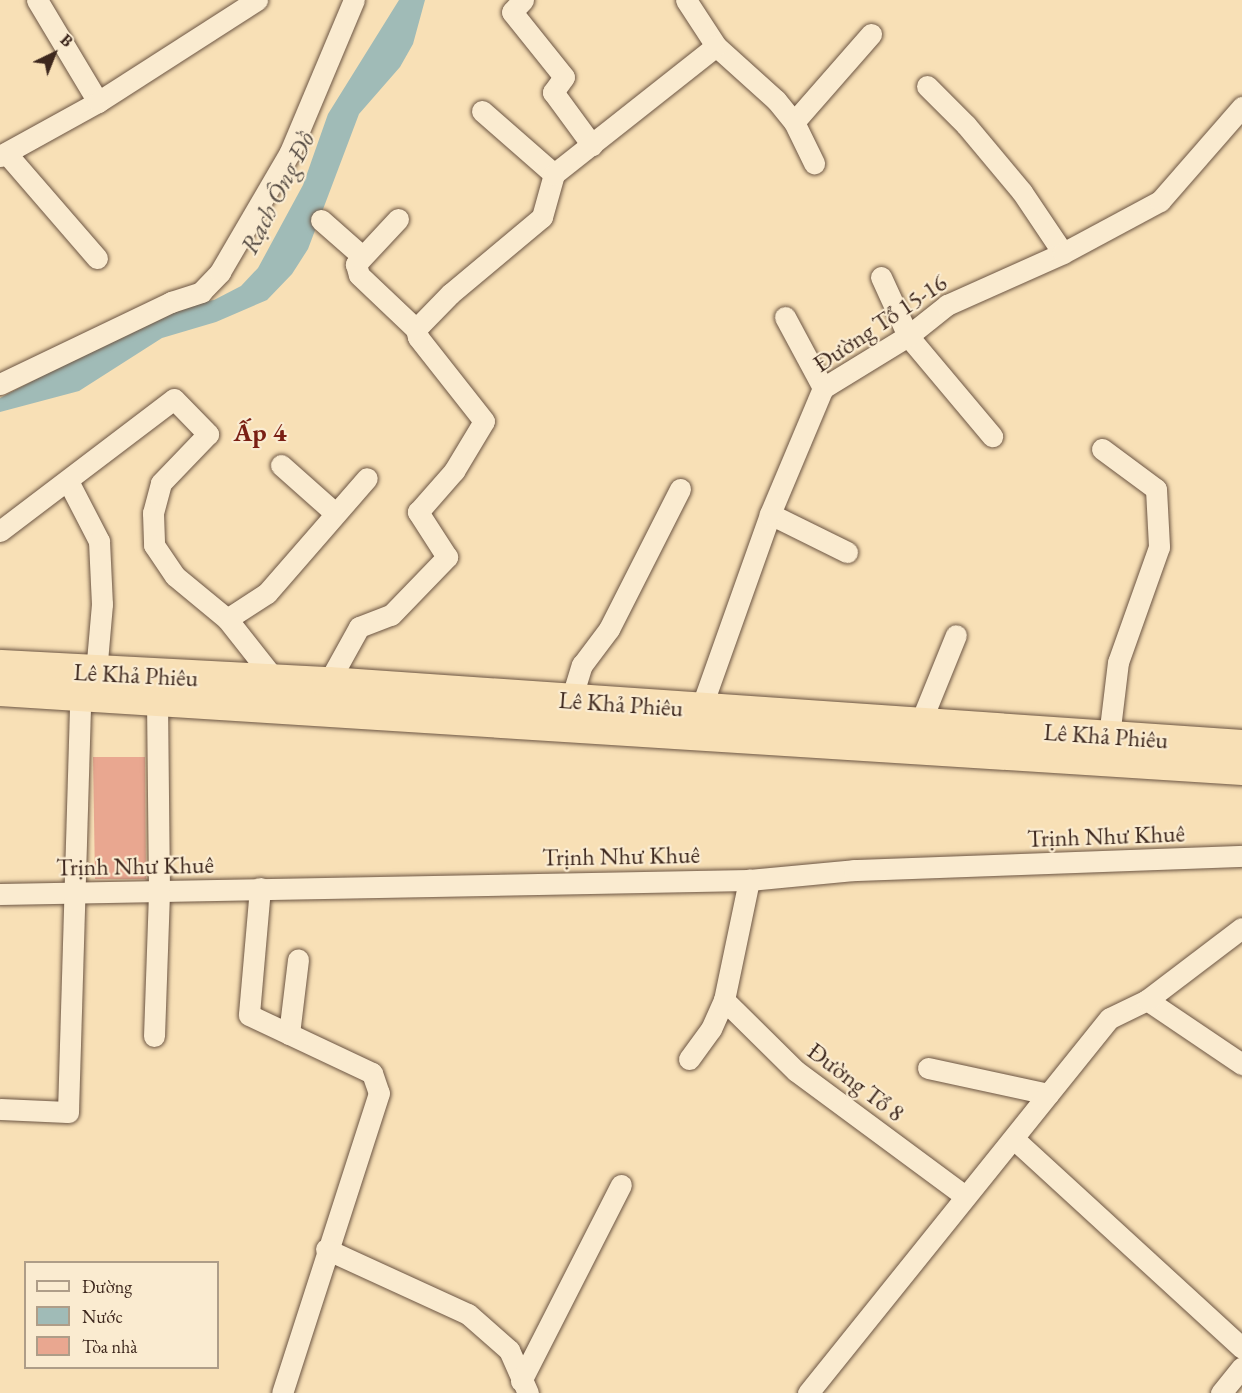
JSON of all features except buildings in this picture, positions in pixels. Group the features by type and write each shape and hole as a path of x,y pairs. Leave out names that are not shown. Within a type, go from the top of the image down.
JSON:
{"highway":[{"name":"Lê Khả Phiêu","path":"0,666 157,703 1242,769"},
{"name":"Lê Khả Phiêu","path":"0,690 88,685 328,682 700,711 1242,746"}],"street":[{"path":"37,0 98,102"},
{"path":"97,258 3,154 98,102 257,0"},
{"path":"523,0 512,12 564,77 553,92 592,145"},
{"path":"686,0 716,46 776,100 794,122 814,163"},
{"path":"0,384 171,302 201,292 220,272 290,152 349,3"},
{"path":"794,122 871,34"},
{"path":"416,329 450,294 542,217 554,174 716,46"},
{"path":"927,86 966,125 1008,176 1063,253"},
{"name":"Đường Tổ 15-16","path":"700,711 770,514 823,388 908,336 947,305 1063,253 1160,201 1242,106"},
{"path":"482,111 554,174"},
{"path":"328,682 359,627 391,615 447,557 418,512 454,471 484,421 418,337 416,329 359,275 356,264 398,219"},
{"path":"321,220 362,256"},
{"path":"881,277 908,336 992,436"},
{"path":"785,317 823,388"},
{"path":"0,531 174,399 208,434 160,483 153,513 154,545 175,576 227,619 276,681"},
{"path":"1102,449 1156,489 1159,547 1118,662 1109,736"},
{"path":"281,465 335,513"},
{"path":"227,619 267,593 367,478"},
{"path":"0,1109 68,1112 88,685 102,604 99,541 68,481"},
{"path":"571,700 582,665 609,629 680,489"},
{"path":"770,514 847,552"},
{"path":"919,726 956,635"},
{"path":"153,1036 159,891 157,703"},
{"name":"Trịnh Như Khuê","path":"0,894 749,880 854,870 1242,856"},
{"path":"689,1059 711,1029 724,1000 749,880"},
{"path":"260,888 249,1015 372,1073 379,1093 326,1249 282,1393"},
{"path":"808,1393 1110,1018 1147,1000 1242,928"},
{"path":"289,1034 298,960"},
{"name":"Đường Tổ 8","path":"724,1000 796,1071 965,1196"},
{"path":"1147,1000 1242,1064"},
{"path":"928,1068 1048,1094"},
{"path":"1014,1139 1242,1348"},
{"path":"525,1387 621,1185"},
{"path":"326,1249 468,1314 509,1350 525,1387"},
{"path":"1221,1393 1242,1367"}],"water":[{"path":"399,0 425,0 413,44 400,67 359,114 308,249 292,274 267,300 216,322 162,338 79,391 0,412 0,398 176,306 214,300 241,286 258,268 303,185 328,114"}],"district":[{"name":"Ấp 4","path":"260,433"}],"water label":[{"name":"Rạch Ông Đồ","path":"278,193"}]}
